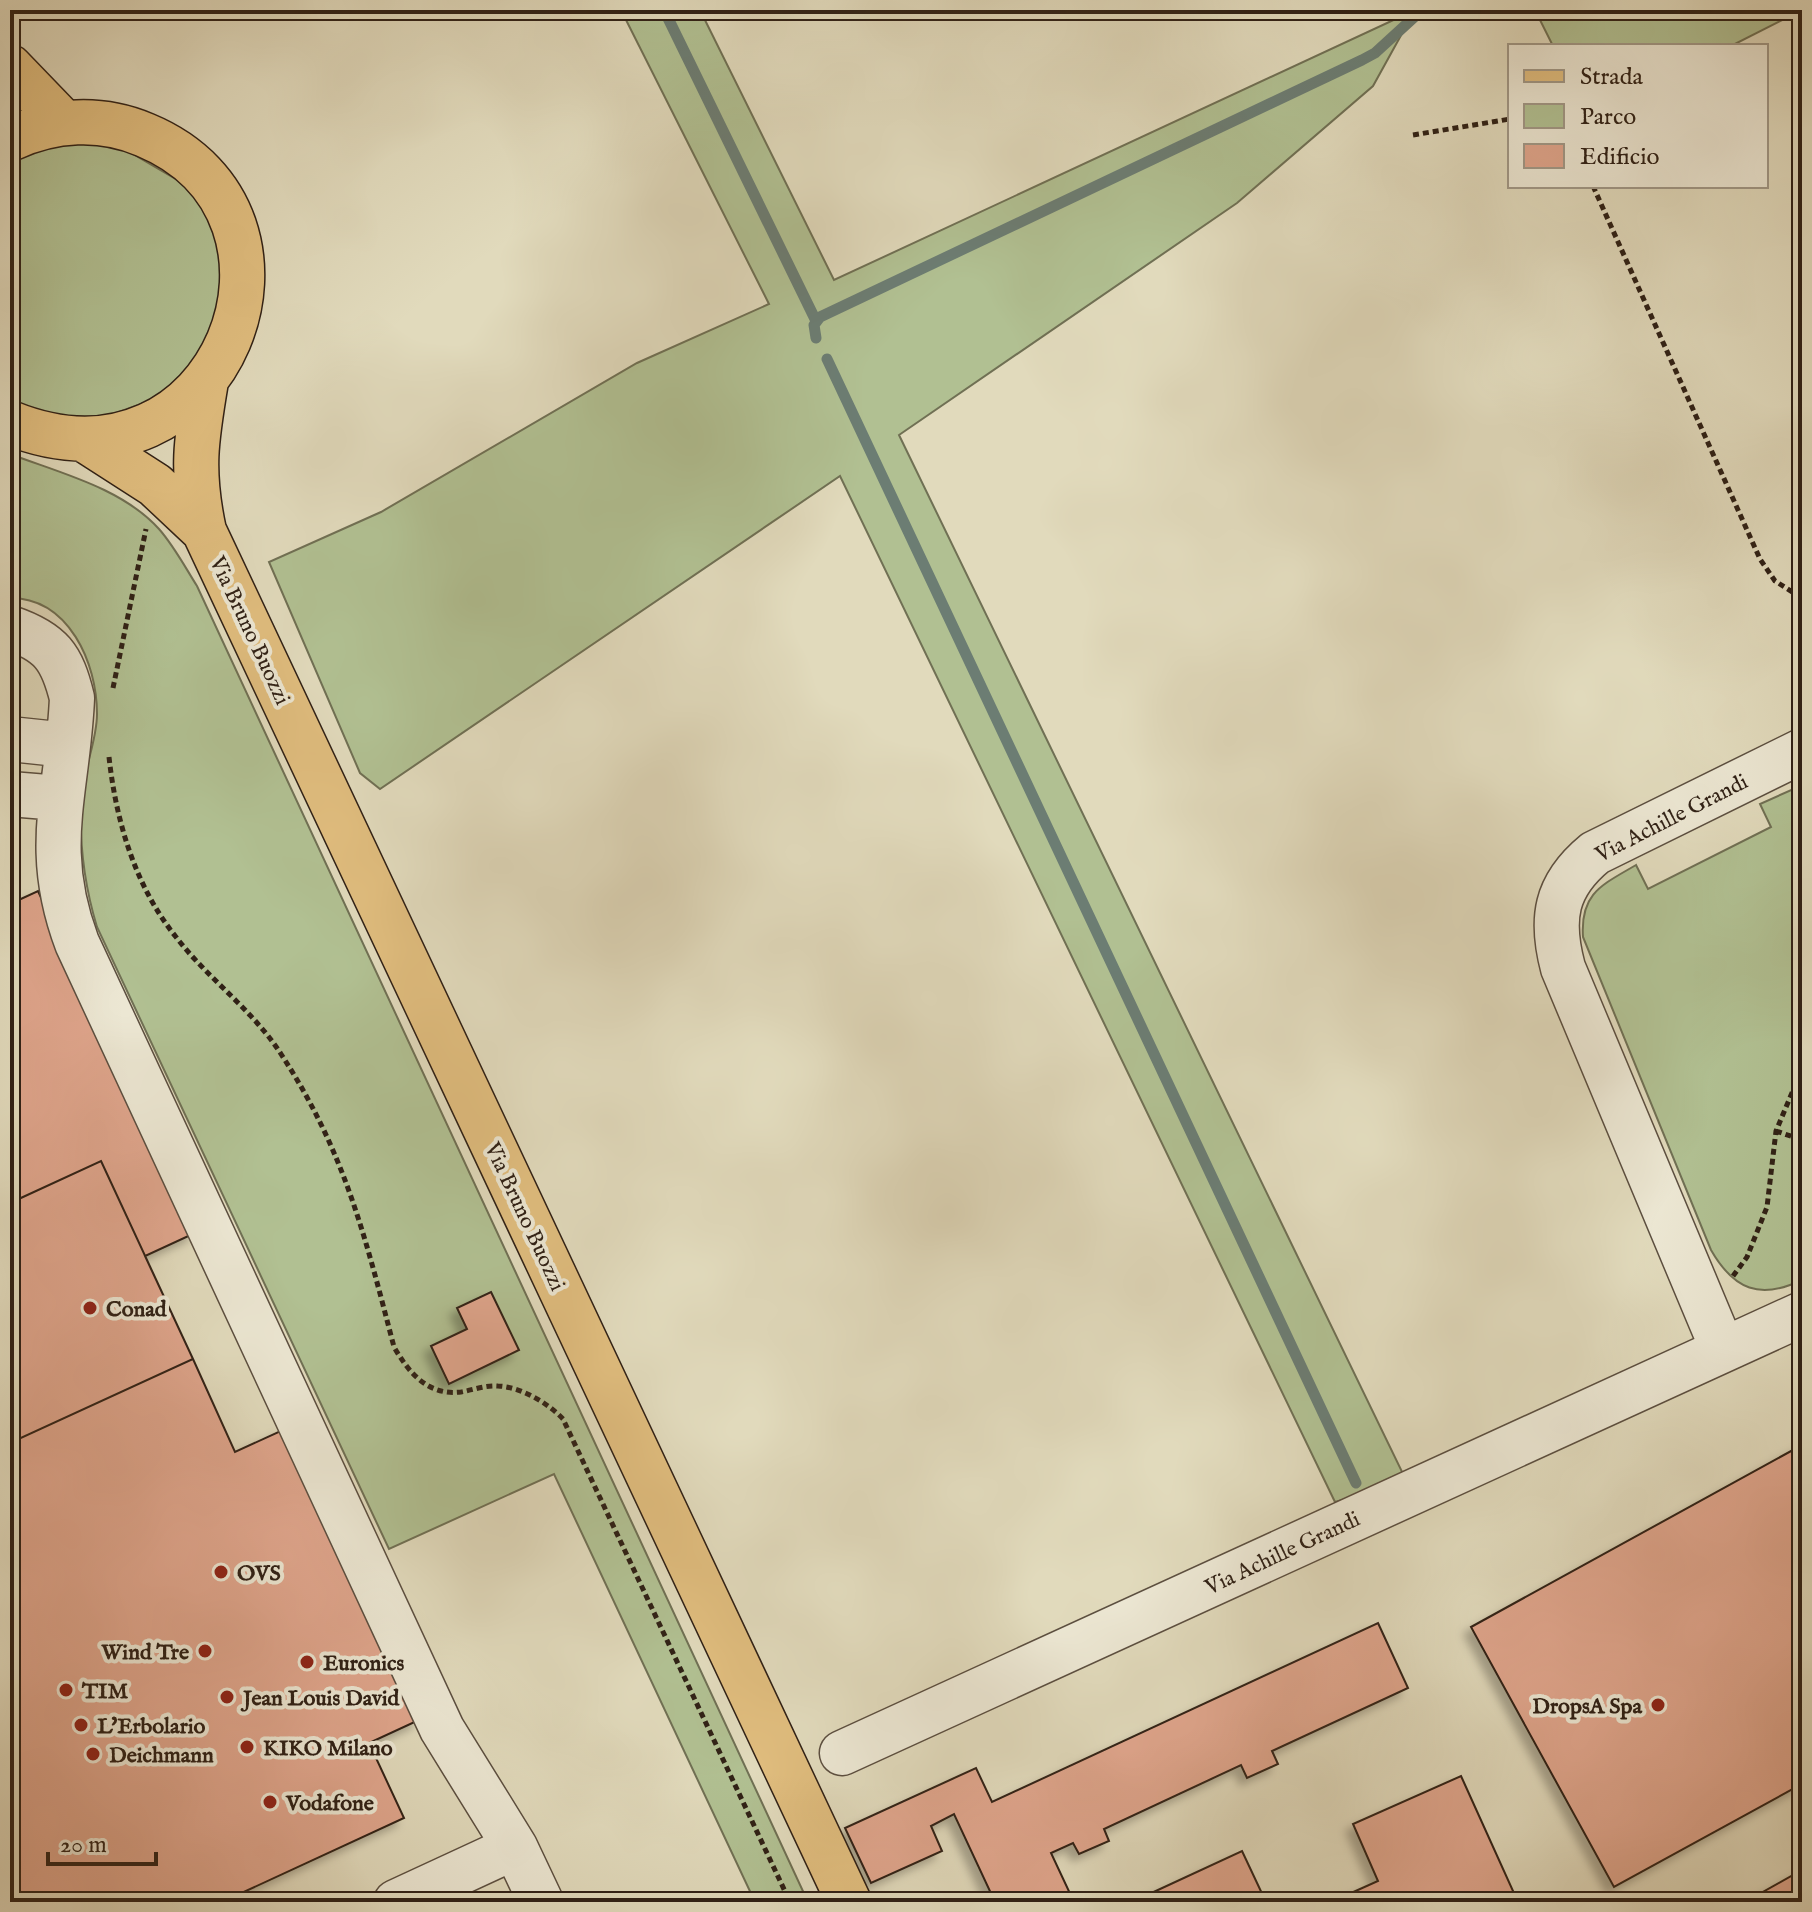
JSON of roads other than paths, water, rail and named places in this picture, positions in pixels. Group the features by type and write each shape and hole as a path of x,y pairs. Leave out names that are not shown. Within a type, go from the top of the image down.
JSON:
{"main road":[{"path":"10,67 64,123"},
{"path":"10,139 64,123 116,125 164,144 188,161 222,202 240,255 241,299 227,348 206,381 185,403 146,427 85,440 33,432 10,423"},
{"name":"Via Bruno Buozzi","path":"206,381 195,451 194,486 204,531 849,1902"},
{"name":"Via Bruno Buozzi","path":"85,440 121,461 163,492 204,531"}],"street":[{"path":"10,628 34,636 54,652 66,673 87,744 59,798 56,855 59,884 77,943 442,1729 515,1847 541,1902"},
{"path":"14,741 87,744"},
{"name":"Via Achille Grandi","path":"1715,1332 1563,968 1557,944 1556,920 1563,891 1575,870 1595,853 1802,751"},
{"path":"10,794 59,798"},
{"name":"Via Achille Grandi","path":"842,1753 1715,1332 1802,1314"},
{"path":"396,1902 515,1847"}],"waterway":[{"path":"664,10 816,321"},
{"path":"816,338 814,325 820,317 1362,60 1375,53 1422,10"},
{"path":"827,359 1356,1483"}],"place":[{"name":"Conad","path":"90,1308"},
{"name":"OVS","path":"221,1572"},
{"name":"Wind Tre","path":"205,1651"},
{"name":"Euronics","path":"307,1662"},
{"name":"TIM","path":"66,1690"},
{"name":"Jean Louis David","path":"227,1697"},
{"name":"DropsA Spa","path":"1658,1705"},
{"name":"L'Erbolario","path":"81,1725"},
{"name":"KIKO Milano","path":"247,1747"},
{"name":"Deichmann","path":"93,1754"},
{"name":"Vodafone","path":"270,1802"}]}
